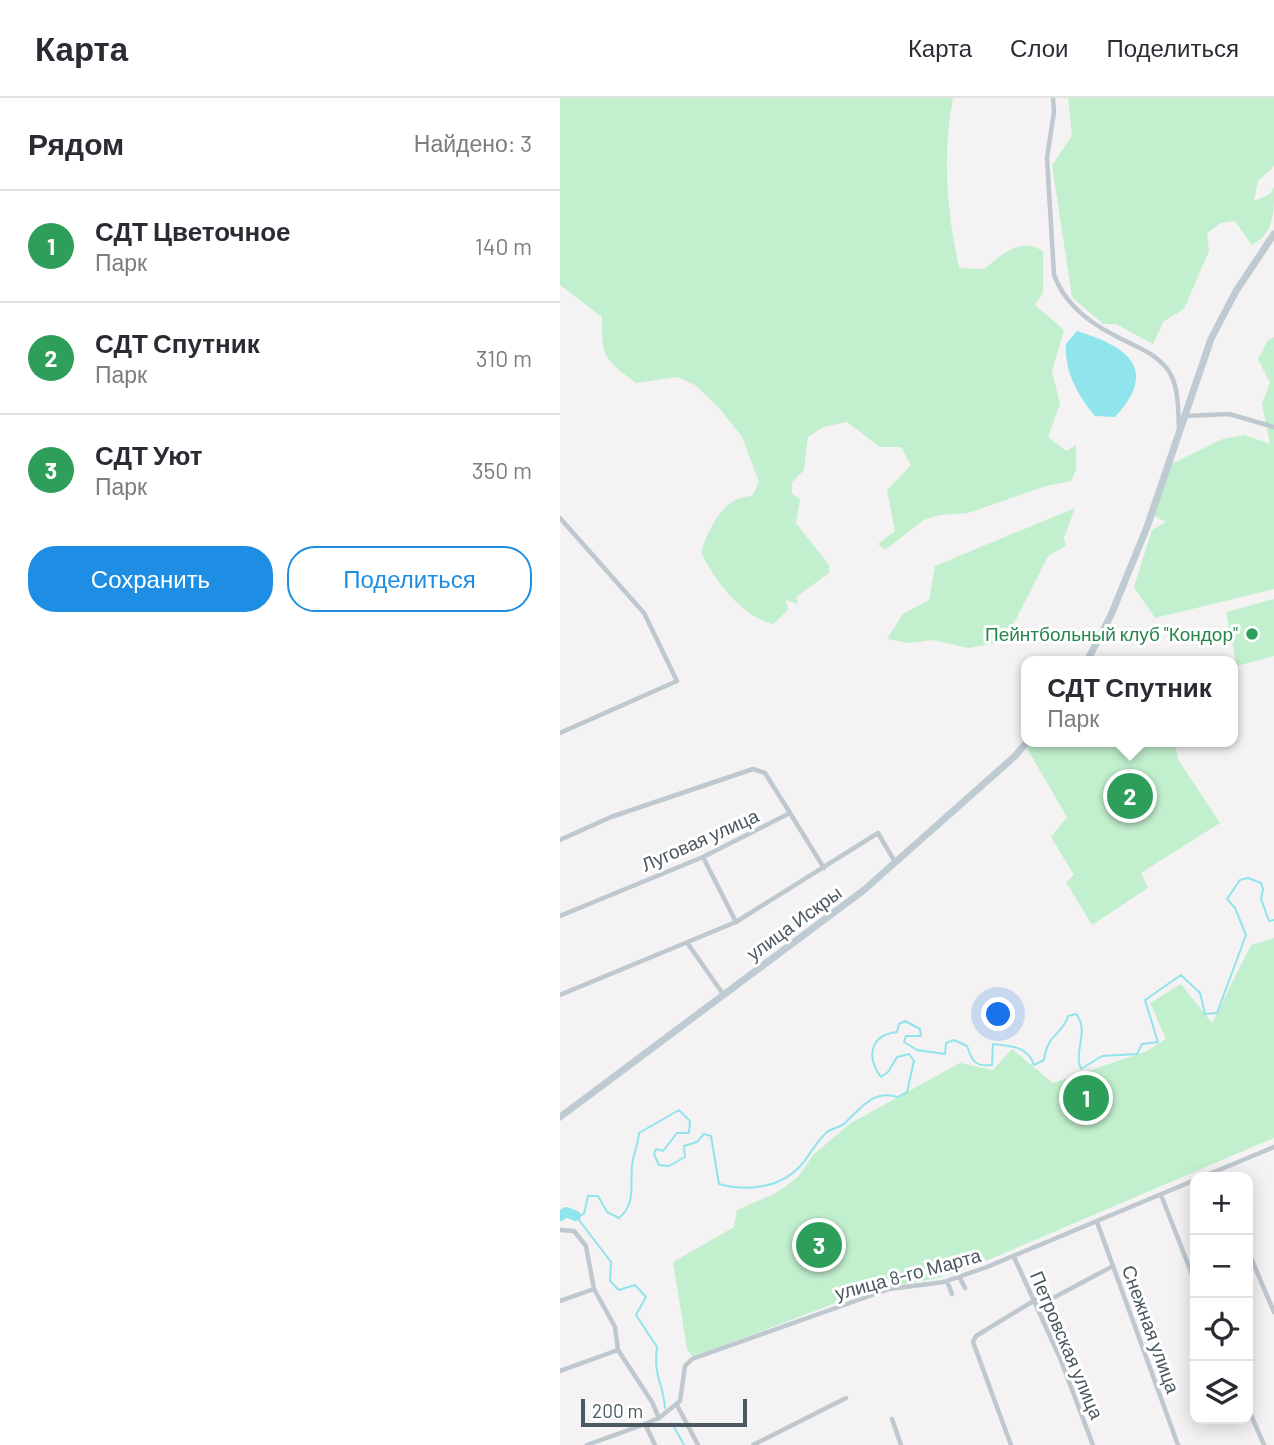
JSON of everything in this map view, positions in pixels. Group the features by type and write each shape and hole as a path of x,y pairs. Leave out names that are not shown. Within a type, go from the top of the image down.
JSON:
{"main road":[{"path":"1090,656 1111,615 1147,527 1211,339 1236,291 1274,234"},
{"name":"улица Искры","path":"563,1114 810,932 895,862 1023,747"}],"street":[{"path":"1053,98 1054,112 1048,158 1049,232 1054,275 1076,308 1114,336 1149,352 1170,371 1177,394 1179,429"},
{"path":"1184,416 1229,414 1274,427"},
{"path":"560,518 644,613 677,681 560,733"},
{"path":"560,839 611,817 753,769 765,773 824,868"},
{"name":"Луговая улица","path":"560,916 703,857 790,813"},
{"path":"560,995 736,922 878,833 895,862"},
{"path":"703,857 736,922"},
{"path":"688,944 723,994"},
{"path":"1214,1172 1274,1146"},
{"name":"улица 8-го Марта","path":"677,1405 685,1366 692,1359 889,1289 947,1281 1014,1257 1190,1182"},
{"path":"1161,1195 1190,1269"},
{"name":"Снежная улица","path":"1097,1222 1178,1445"},
{"path":"560,1230 574,1231 586,1246 594,1289 615,1327 618,1350 652,1402 659,1418"},
{"name":"Петровская улица","path":"1014,1257 1038,1306 1093,1445"},
{"path":"1253,1263 1274,1312"},
{"path":"1038,1306 1113,1266"},
{"path":"959,1276 965,1288"},
{"path":"947,1281 952,1294"},
{"path":"560,1301 594,1289"},
{"path":"1011,1445 973,1342 976,1336 1035,1300"},
{"path":"560,1371 618,1350"},
{"path":"752,1445 846,1398"},
{"path":"587,1445 659,1418 677,1405 698,1445"},
{"path":"892,1419 901,1445"},
{"path":"1253,1420 1264,1445"},
{"path":"645,1424 655,1445"}],"green space":[{"path":"560,98 953,98 947,183 959,268 984,269 1005,253 1019,247 1034,247 1043,251 1043,293 1035,305 1064,330 1052,371 1060,404 1048,437 1066,451 1076,445 1076,470 1071,481 1046,486 968,513 939,515 924,520 885,550 878,544 895,531 887,490 911,465 901,447 880,447 847,422 823,427 808,437 804,470 792,482 792,494 800,499 796,523 829,565 829,573 796,597 798,604 786,600 788,610 773,624 750,613 721,585 701,552 719,515 733,502 752,496 759,482 742,437 720,409 695,385 678,377 636,383 617,368 604,349 602,317 560,285"},
{"path":"1068,98 1274,98 1274,166 1258,181 1254,201 1270,194 1274,187 1273,214 1269,229 1252,245 1235,221 1221,223 1207,233 1209,251 1184,309 1163,322 1153,344 1116,324 1103,324 1072,297 1052,165 1072,136"},
{"path":"1274,337 1274,589 1155,618 1134,587 1152,530 1166,522 1154,516 1171,464 1223,439 1244,435 1270,444 1262,404 1270,383 1258,359 1268,340"},
{"path":"1075,508 1064,538 1066,546 1048,556 1014,623 996,643 968,648 933,640 910,643 887,639 903,614 929,600 935,566"},
{"name":"Пейнтбольный клуб \"Кондор\"","path":"1274,599 1274,656 1238,666 1238,656 1235,656 1226,612"},
{"path":"1026,747 1175,747 1179,761 1220,823 1141,873 1148,888 1092,925 1066,882 1074,875 1051,837 1067,817"},
{"path":"1274,938 1274,1138 988,1260 950,1274 945,1269 942,1277 865,1292 693,1357 687,1349 673,1262 734,1227 737,1210 776,1193 798,1177 813,1155 851,1123 960,1063 993,1070 1012,1049 1053,1083 1147,1051 1166,1039 1150,1003 1181,984 1212,1023 1251,945"}],"water":[{"path":"1077,331 1110,344 1122,352 1131,361 1136,372 1135,385 1128,400 1115,417 1095,416 1073,383 1067,364 1066,344"}],"waterway":[{"path":"665,1408 656,1365 657,1347 636,1315 646,1297 635,1285 619,1290 610,1281 611,1262 576,1216 584,1214 588,1196 598,1196 607,1212 619,1218 624,1213 630,1201 632,1166 639,1133 679,1110 690,1121 689,1133 677,1133 663,1151 656,1149 654,1154 659,1165 669,1166 685,1157 684,1146 697,1142 704,1134 711,1136 719,1184 742,1188 775,1183 795,1171 826,1133 843,1125 868,1101 881,1096 898,1097 907,1092 914,1061 909,1054 897,1057 888,1072 881,1077 872,1055 876,1042 881,1037 897,1032 899,1024 905,1021 920,1029 921,1036 906,1036 904,1042 917,1050 945,1054 946,1043 954,1040 967,1046 975,1062 992,1065 993,1044 1006,1045 1023,1051 1034,1065 1044,1060 1048,1044 1063,1027 1068,1016 1076,1014 1082,1027 1079,1055 1081,1069 1102,1056 1137,1054 1142,1044 1158,1042 1145,1000 1181,975 1200,993 1205,1014 1217,1013 1246,935 1235,908 1227,899 1240,880 1248,878 1261,883 1261,899 1269,921 1274,920"},
{"path":"560,1216 566,1212 576,1216"},
{"path":"672,1423 684,1445"}],"place":[{"name":"Пейнтбольный клуб \"Кондор\"","path":"1252,634"},
{"name":"СДТ Спутник","path":"1130,796"},
{"name":"СДТ Цветочное","path":"1086,1098"},
{"name":"СДТ Уют","path":"819,1245"}]}
